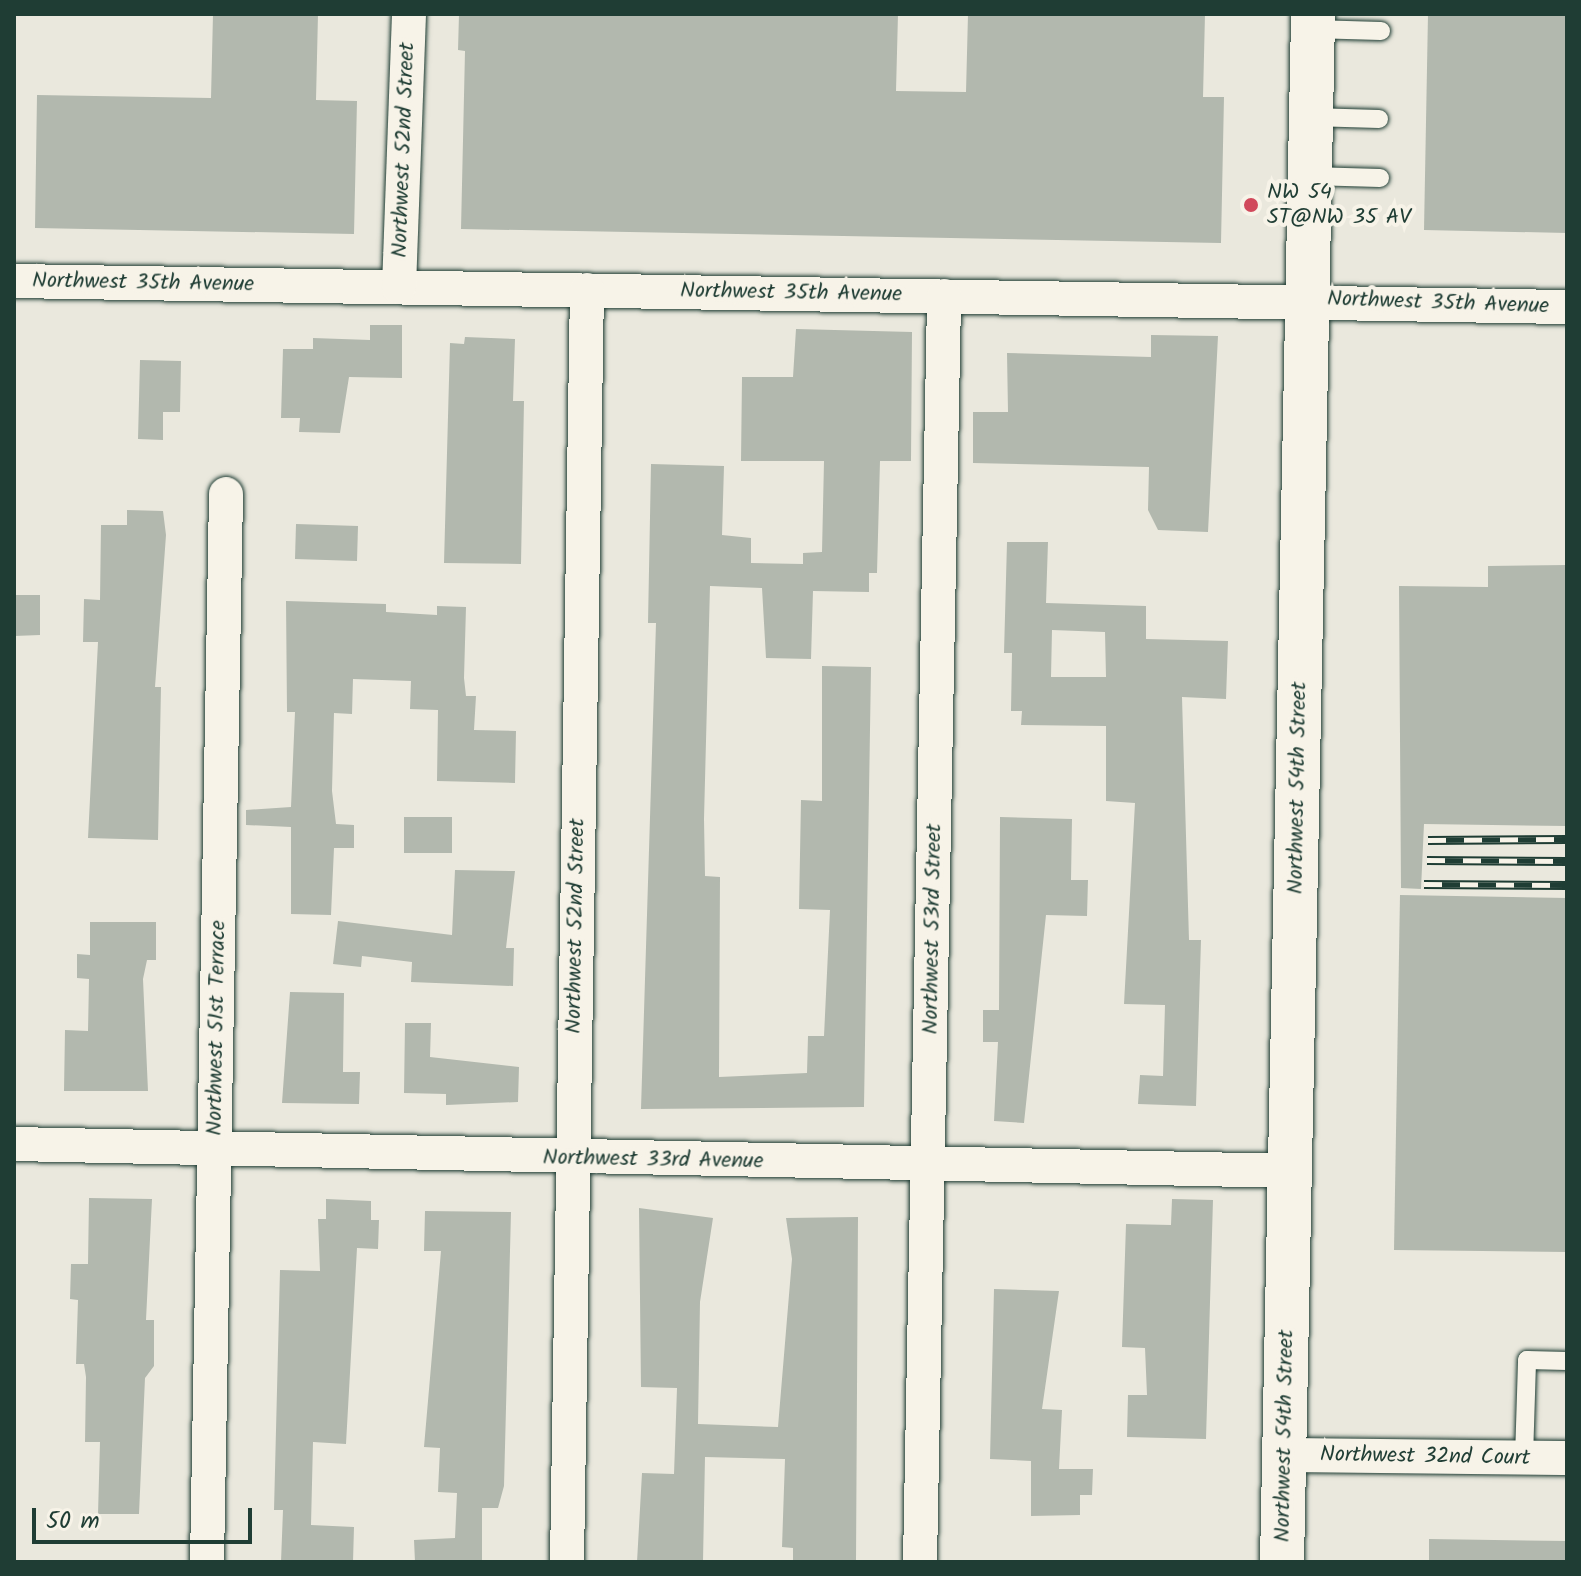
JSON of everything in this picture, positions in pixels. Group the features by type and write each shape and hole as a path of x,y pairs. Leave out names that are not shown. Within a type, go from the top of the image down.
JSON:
{"main road":[{"name":"Northwest 54th Street","path":"1282,1562 1313,21"}],"street":[{"name":"Northwest 52nd Street","path":"399,287 409,14"},
{"name":"Northwest 35th Avenue","path":"14,281 1307,299 1567,307"},
{"name":"Northwest 52nd Street","path":"567,1562 587,290"},
{"name":"Northwest 53rd Street","path":"920,1562 944,296"},
{"name":"Northwest 51st Terrace","path":"207,1562 226,494"},
{"name":"Northwest 33rd Avenue","path":"14,1144 572,1160 929,1163 1291,1171"},
{"name":"Northwest 32nd Court","path":"1284,1455 1567,1458"}],"lane":[{"path":"1313,21 1381,31"},
{"path":"1311,117 1379,119"},
{"path":"1310,176 1380,178"},
{"path":"1524,1458 1527,1360 1567,1361"}],"building":[{"path":"213,14 318,14 316,100 357,101 354,234 35,228 37,95 211,98"},
{"path":"459,14 898,14 896,91 966,92 968,14 1205,14 1203,97 1224,97 1221,243 461,229 465,51 458,50"},
{"path":"1428,14 1567,14 1567,233 1424,230"},
{"path":"370,325 402,325 402,378 349,377 340,433 299,432 300,418 281,418 283,349 313,349 313,338 370,340"},
{"path":"796,329 912,332 911,461 880,461 877,573 869,573 869,592 813,591 811,659 766,658 762,588 710,586 705,876 720,877 719,1077 807,1073 808,1036 824,1036 830,910 799,909 801,800 822,801 822,666 871,667 864,1107 641,1109 656,623 648,623 651,464 724,466 722,535 751,538 751,563 803,564 803,553 822,552 824,461 741,461 742,377 793,377"},
{"path":"1151,335 1218,336 1208,532 1158,530 1148,510 1149,467 973,463 973,412 1008,412 1007,353 1151,357"},
{"path":"465,337 515,339 513,401 524,401 521,564 444,563 450,343 464,344"},
{"path":"140,360 181,361 180,412 163,412 163,440 138,439"},
{"path":"127,510 163,511 166,535 155,687 161,687 158,840 88,838 98,642 83,642 84,599 100,600 101,525 127,525"},
{"path":"296,524 358,526 357,561 295,559"},
{"path":"1007,542 1048,542 1046,603 1146,606 1146,639 1228,641 1226,699 1182,697 1189,940 1201,940 1196,1106 1138,1104 1140,1075 1163,1076 1165,1005 1124,1004 1135,803 1106,801 1106,726 1021,725 1022,711 1011,711 1012,653 1004,653","holes":["1052,630 1105,632 1106,677 1051,677"]},
{"path":"1567,565 1567,826 1424,824 1421,889 1401,888 1399,586 1488,587 1488,566"},
{"path":"14,595 40,595 40,635 14,636"},
{"path":"286,601 386,604 386,612 437,615 437,606 466,607 464,678 466,696 476,696 474,730 516,731 515,783 437,781 438,710 410,709 411,681 353,679 352,714 334,713 332,791 336,824 354,825 354,848 334,848 331,915 291,914 291,827 246,825 246,810 291,807 295,712 287,712"},
{"path":"404,817 452,817 452,853 404,853"},
{"path":"1000,817 1072,819 1071,880 1088,880 1087,916 1046,915 1024,1123 994,1121 998,1042 983,1042 983,1010 999,1010"},
{"path":"455,870 515,871 506,948 514,948 513,986 411,982 412,962 362,956 361,967 333,964 338,921 452,935"},
{"path":"1400,895 1567,898 1567,1252 1394,1250"},
{"path":"90,922 156,922 156,960 147,960 143,979 148,1091 64,1091 65,1030 88,1031 89,979 77,978 77,954 90,955"},
{"path":"290,992 344,993 343,1072 360,1072 359,1104 282,1103"},
{"path":"405,1023 431,1023 430,1057 519,1067 518,1102 446,1105 446,1094 404,1093"},
{"path":"89,1198 152,1199 146,1320 154,1320 154,1366 145,1378 139,1514 98,1514 100,1442 85,1442 86,1377 84,1364 76,1364 78,1300 70,1299 71,1264 88,1264"},
{"path":"326,1199 371,1201 371,1220 379,1220 378,1249 357,1248 346,1444 313,1442 311,1525 354,1527 353,1562 281,1562 283,1510 274,1510 280,1270 320,1271 318,1219 326,1219"},
{"path":"1172,1199 1213,1200 1206,1439 1127,1437 1128,1395 1147,1395 1145,1348 1122,1347 1126,1224 1171,1225"},
{"path":"639,1208 713,1218 700,1302 698,1424 778,1427 792,1259 786,1218 858,1217 856,1562 793,1562 793,1548 782,1547 785,1459 705,1457 703,1562 637,1562 642,1473 674,1474 677,1388 641,1387"},
{"path":"425,1211 511,1212 504,1486 498,1508 482,1508 482,1562 415,1562 414,1540 455,1538 457,1493 438,1492 440,1448 424,1447 441,1251 424,1251"},
{"path":"994,1289 1059,1291 1042,1409 1062,1410 1059,1469 1093,1469 1092,1495 1080,1495 1080,1515 1031,1516 1031,1461 990,1459"},
{"path":"1429,1539 1567,1541 1567,1562 1429,1562"}],"railway":[{"path":"1428,840 1567,839"},
{"path":"1427,860 1567,861"},
{"path":"1424,884 1567,885"}],"place":[{"name":"NW 54 ST@NW 35 AV","path":"1251,205"}]}
